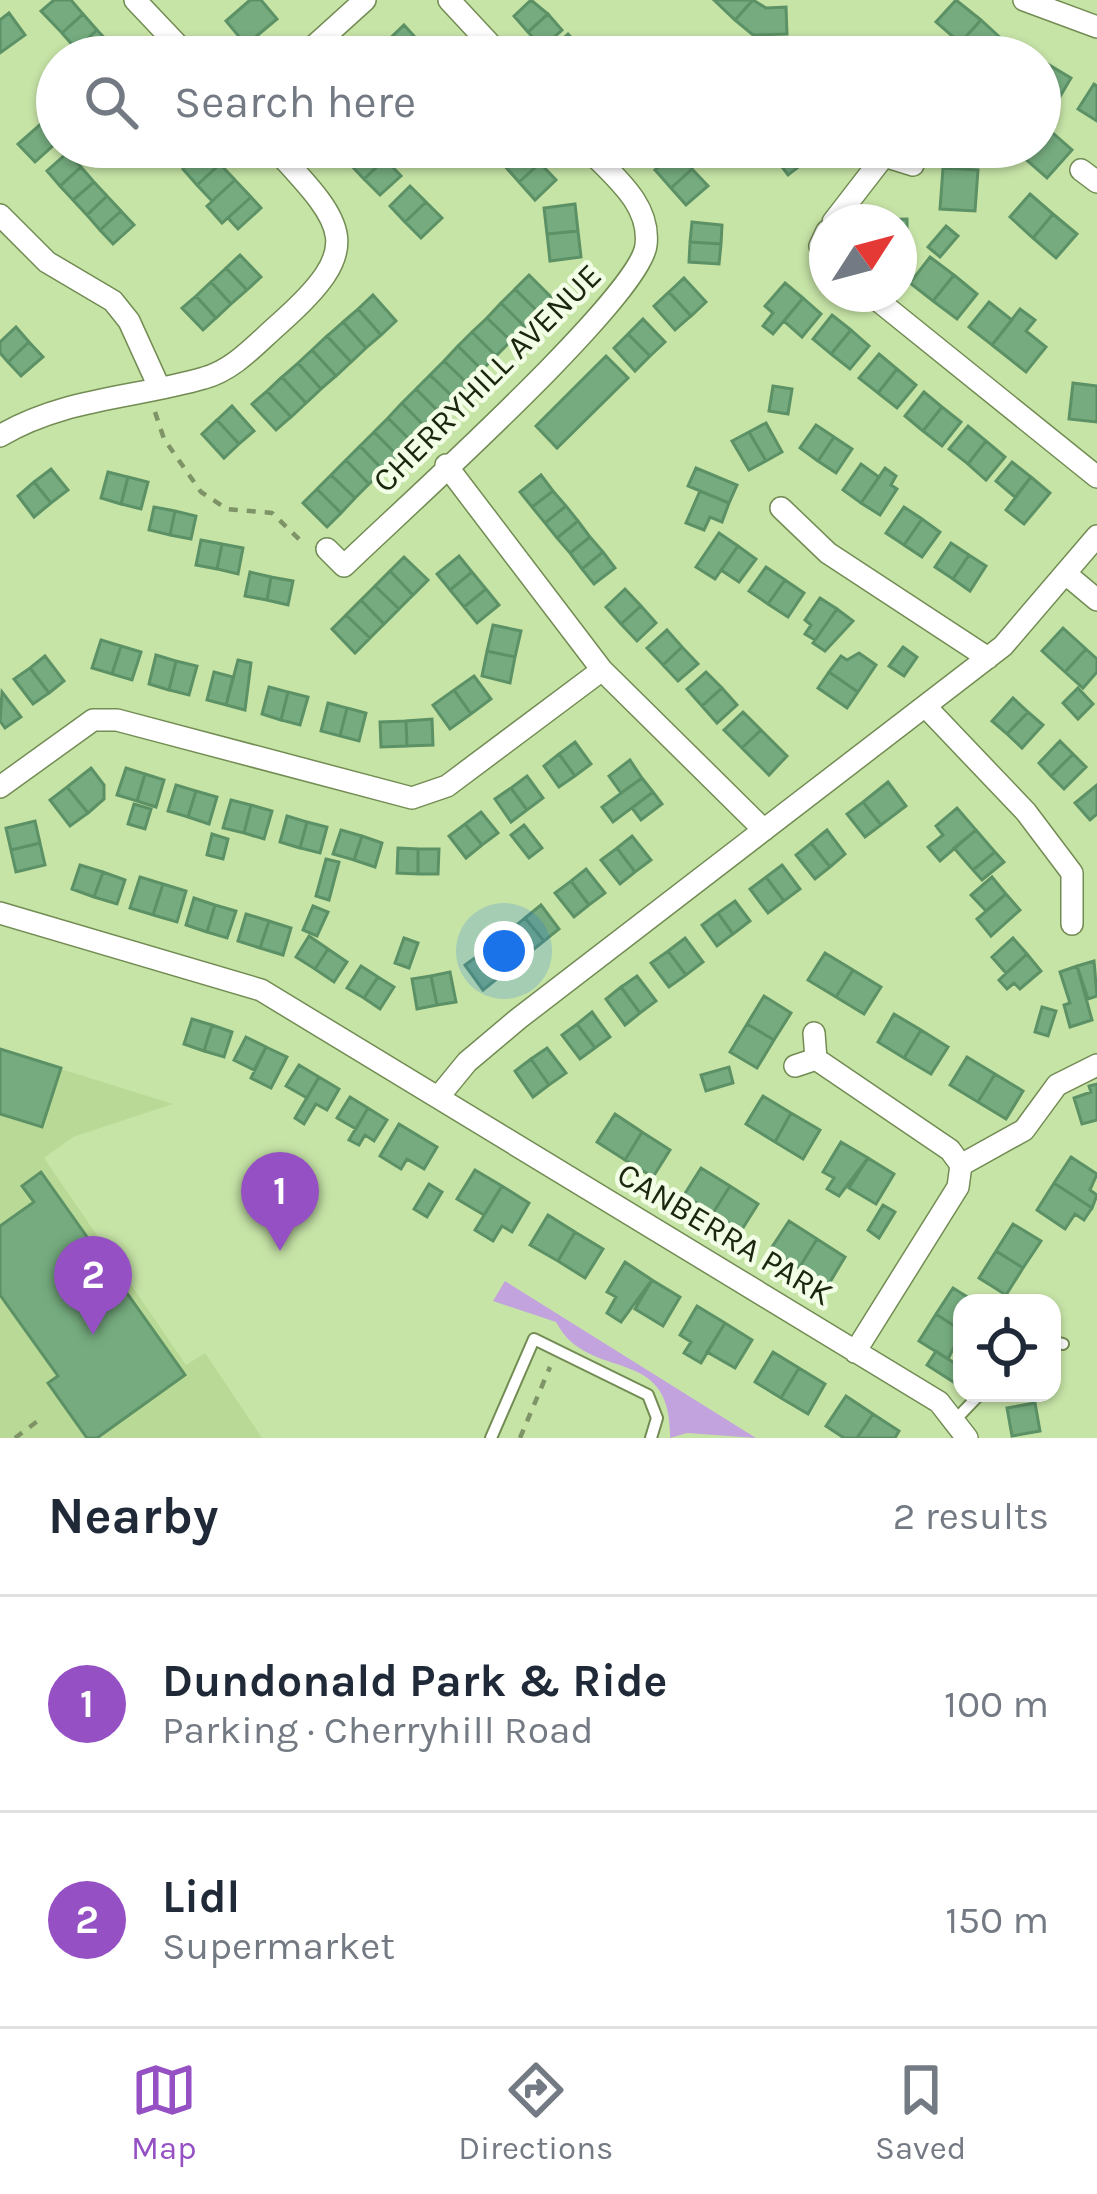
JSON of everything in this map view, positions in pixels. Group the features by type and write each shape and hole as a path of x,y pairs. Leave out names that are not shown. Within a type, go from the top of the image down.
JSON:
{"street":[{"path":"135,0 169,36"},
{"path":"325,36 365,0"},
{"path":"449,0 482,36"},
{"path":"1024,0 1097,27"},
{"path":"0,436 77,404 202,379 233,364 328,276 336,258 335,224 290,168"},
{"name":"CHERRYHILL AVENUE","path":"317,548 344,566 639,269 647,244 639,206 605,168"},
{"path":"845,204 870,168"},
{"path":"0,214 47,262 113,302 129,321 153,388"},
{"path":"892,312 1097,476"},
{"path":"446,465 602,670 764,830"},
{"path":"782,508 828,553 988,658"},
{"path":"440,1095 467,1062 518,1019 988,658 1097,536"},
{"path":"1066,574 1097,600"},
{"path":"0,787 93,720 117,720 412,798 447,786 602,670"},
{"path":"927,708 1026,812 1072,873 1072,924"},
{"name":"CANBERRA PARK","path":"0,913 261,990 855,1352 962,1428"},
{"path":"814,1033 806,1063 950,1150 961,1165 958,1187 855,1352"},
{"path":"961,1165 1024,1130 1057,1085 1097,1065"}],"lane":[{"path":"491,1438 534,1339 648,1395 657,1418 651,1438"}],"path":[{"path":"153,388 164,439 201,492 227,509 272,513 317,548"},
{"path":"520,1438 549,1366 567,1375"},
{"path":"15,1438 44,1417"}],"shaded area":[{"path":"0,1050 173,1104 73,1137 44,1158 186,1365 205,1353 262,1438 0,1438"},
{"path":"505,1281 756,1438 687,1433 670,1438 667,1408 658,1388 644,1375 588,1353 570,1341 556,1322 493,1301"}],"building":[{"path":"54,0 71,0 83,14 62,33 41,11"},
{"path":"250,0 261,0 277,19 257,36 238,36 226,21"},
{"path":"531,0 548,14 528,32 514,16"},
{"path":"714,0 753,0 735,20"},
{"path":"753,0 766,8 786,7 787,34 753,35 735,20"},
{"path":"956,0 981,20 966,36 952,36 936,22"},
{"path":"9,13 25,35 0,53 0,20"},
{"path":"83,14 97,30 90,36 62,33"},
{"path":"548,14 562,30 555,36 528,32"},
{"path":"981,20 999,36 966,36"},
{"path":"404,25 414,36 392,36"},
{"path":"1061,72 1071,78 1061,95"},
{"path":"1097,86 1097,121 1078,109"},
{"path":"36,128 36,161 35,162 18,144"},
{"path":"1061,140 1072,150 1061,162"},
{"path":"50,168 80,168 60,186 47,171"},
{"path":"80,168 94,182 73,200 60,186"},
{"path":"184,168 216,168 197,185"},
{"path":"216,168 224,168 235,180 212,201 197,185"},
{"path":"354,168 376,168 364,179"},
{"path":"376,168 393,168 401,176 380,195 364,179"},
{"path":"507,168 534,168 519,182"},
{"path":"534,168 545,168 556,180 535,200 519,182"},
{"path":"657,168 692,169 671,188"},
{"path":"943,168 978,170 975,211 940,209"},
{"path":"1036,168 1056,168 1047,178"},
{"path":"692,169 708,186 686,205 671,188"},
{"path":"235,180 251,197 222,223 207,206"},
{"path":"94,182 107,196 87,215 73,200"},
{"path":"410,186 426,202 405,222 390,206"},
{"path":"1030,194 1053,214 1033,238 1010,217"},
{"path":"107,196 121,211 100,230 87,215"},
{"path":"251,197 261,208 238,229 228,218"},
{"path":"426,202 442,218 421,238 405,222"},
{"path":"575,204 578,231 547,234 544,208"},
{"path":"121,211 134,225 113,244 100,230"},
{"path":"1053,214 1077,234 1056,258 1033,238"},
{"path":"692,222 722,225 721,244 690,242"},
{"path":"946,226 958,236 940,257 928,247"},
{"path":"578,231 581,257 550,261 547,234"},
{"path":"690,242 721,244 719,264 689,262"},
{"path":"240,255 261,277 247,290 226,268"},
{"path":"930,257 954,275 933,301 917,288 917,274"},
{"path":"226,268 247,290 231,304 211,282"},
{"path":"529,275 553,299 539,313 515,289"},
{"path":"954,275 977,294 957,319 933,301"},
{"path":"684,278 706,302 691,316 669,292"},
{"path":"211,282 231,304 216,318 196,296"},
{"path":"785,283 803,298 773,334 763,326 773,313 765,306"},
{"path":"515,289 539,313 525,327 501,303"},
{"path":"669,292 691,316 675,330 654,306"},
{"path":"373,295 396,321 381,335 358,309"},
{"path":"196,296 216,318 203,330 182,308"},
{"path":"803,298 809,312 821,314 802,337 784,321"},
{"path":"989,302 1012,320 992,345 969,327"},
{"path":"501,303 525,327 511,341 487,318"},
{"path":"358,309 381,335 366,348 343,322"},
{"path":"1020,309 1035,320 1026,331 1046,347 1026,372 992,345"},
{"path":"832,315 851,330 831,354 813,339"},
{"path":"487,318 511,341 496,356 472,332"},
{"path":"643,319 665,342 650,356 628,334"},
{"path":"343,322 366,348 351,362 327,336"},
{"path":"16,327 29,342 8,362 0,353 0,342"},
{"path":"851,330 869,346 850,369 831,354"},
{"path":"472,332 496,356 482,370 458,346"},
{"path":"628,334 650,356 635,371 614,348"},
{"path":"327,336 351,362 336,376 312,350"},
{"path":"29,342 43,357 21,376 8,362"},
{"path":"458,346 482,370 468,384 444,361"},
{"path":"312,350 336,376 321,389 298,363"},
{"path":"879,354 897,369 878,393 859,378"},
{"path":"606,356 628,378 557,448 536,426"},
{"path":"444,361 468,384 454,398 430,375"},
{"path":"298,363 321,389 306,403 282,377"},
{"path":"897,369 916,385 897,408 878,393"},
{"path":"430,375 454,398 440,413 416,389"},
{"path":"282,377 306,403 291,417 267,391"},
{"path":"1073,383 1097,386 1097,422 1069,419"},
{"path":"773,386 792,389 788,414 769,411"},
{"path":"416,389 440,413 425,427 402,403"},
{"path":"267,391 291,417 276,430 252,404"},
{"path":"924,392 942,407 923,431 905,416"},
{"path":"402,403 425,427 411,441 388,418"},
{"path":"232,406 254,431 239,444 217,420"},
{"path":"942,407 961,422 942,446 923,431"},
{"path":"388,418 411,441 397,455 374,432"},
{"path":"217,420 239,444 224,458 202,434"},
{"path":"766,423 782,452 766,461 749,432"},
{"path":"816,425 834,437 818,461 800,448"},
{"path":"968,426 986,441 968,464 949,449"},
{"path":"374,432 397,455 383,470 360,446"},
{"path":"749,432 766,461 749,470 732,441"},
{"path":"834,437 852,449 836,473 818,461"},
{"path":"986,441 1005,457 986,480 968,464"},
{"path":"360,446 383,470 369,484 346,460"},
{"path":"346,460 369,484 355,498 331,475"},
{"path":"1012,462 1031,477 1015,497 996,481"},
{"path":"861,464 879,477 861,503 843,490"},
{"path":"696,468 737,485 729,503 688,486"},
{"path":"885,468 896,476 891,485 897,489 880,515 861,503"},
{"path":"51,469 68,490 51,503 34,482"},
{"path":"108,472 128,477 121,504 101,498"},
{"path":"331,475 355,498 341,513 317,489"},
{"path":"541,475 553,491 532,507 520,492"},
{"path":"128,477 148,482 141,509 121,504"},
{"path":"1031,477 1050,493 1024,524 1006,510"},
{"path":"34,482 51,503 34,517 18,496"},
{"path":"317,489 341,513 327,527 303,503"},
{"path":"553,491 566,506 545,523 532,507"},
{"path":"700,491 729,503 722,522 710,517 704,530 686,523"},
{"path":"566,506 578,521 557,538 545,523"},
{"path":"154,507 175,511 170,535 149,530"},
{"path":"904,507 922,519 904,545 886,533"},
{"path":"175,511 196,516 191,539 170,535"},
{"path":"922,519 940,532 922,557 904,545"},
{"path":"578,521 590,537 570,553 557,538"},
{"path":"719,533 738,546 715,579 696,567"},
{"path":"590,537 603,552 582,569 570,553"},
{"path":"201,540 222,544 217,569 196,565"},
{"path":"951,543 969,555 953,579 935,567"},
{"path":"222,544 243,548 238,574 217,569"},
{"path":"738,546 756,559 739,582 721,570"},
{"path":"603,552 615,568 594,584 582,569"},
{"path":"969,555 986,566 970,591 953,579"},
{"path":"459,556 472,572 450,590 437,574"},
{"path":"404,557 428,580 413,595 390,571"},
{"path":"766,567 785,580 768,604 749,591"},
{"path":"390,571 413,595 399,609 375,586"},
{"path":"250,572 271,577 267,600 245,596"},
{"path":"472,572 486,589 464,607 450,590"},
{"path":"271,577 293,581 288,605 267,600"},
{"path":"785,580 804,593 788,617 768,604"},
{"path":"375,586 399,609 384,624 361,600"},
{"path":"486,589 499,605 477,623 464,607"},
{"path":"625,589 641,606 621,624 606,607"},
{"path":"820,598 837,609 815,640 805,634 811,625 805,620"},
{"path":"361,600 384,624 370,638 346,615"},
{"path":"641,606 656,623 637,641 621,624"},
{"path":"837,609 853,621 825,651 813,643"},
{"path":"346,615 370,638 355,653 332,629"},
{"path":"493,625 521,631 515,657 487,651"},
{"path":"1063,628 1086,649 1065,672 1042,651"},
{"path":"667,630 682,647 663,665 647,648"},
{"path":"101,640 121,646 112,674 92,668"},
{"path":"121,646 141,652 132,680 112,674"},
{"path":"682,647 698,664 678,681 663,665"},
{"path":"903,647 917,657 904,676 889,666"},
{"path":"1086,649 1097,659 1097,672 1083,688 1065,672"},
{"path":"487,651 515,657 510,683 482,676"},
{"path":"859,653 876,665 858,692 829,672 841,656 847,660"},
{"path":"156,655 176,661 169,690 149,684"},
{"path":"45,656 64,681 49,693 30,668"},
{"path":"238,660 251,663 245,710 226,705"},
{"path":"176,661 197,666 189,695 169,690"},
{"path":"30,668 49,693 33,704 14,679"},
{"path":"214,672 233,677 226,705 207,700"},
{"path":"706,672 722,688 702,706 687,689"},
{"path":"829,672 858,692 847,708 818,688"},
{"path":"474,676 491,699 471,714 454,690"},
{"path":"269,687 288,692 281,720 262,714"},
{"path":"722,688 737,705 717,723 702,706"},
{"path":"1078,688 1093,704 1078,719 1063,703"},
{"path":"454,690 471,714 450,729 433,705"},
{"path":"2,692 21,717 5,728 0,721"},
{"path":"288,692 308,697 300,725 281,720"},
{"path":"1013,698 1028,712 1007,734 992,721"},
{"path":"328,703 347,708 340,736 321,731"},
{"path":"347,708 366,713 359,741 340,736"},
{"path":"743,712 761,730 742,748 724,730"},
{"path":"1028,712 1043,725 1022,748 1007,734"},
{"path":"432,719 433,745 407,746 406,721"},
{"path":"406,721 407,746 381,747 380,722"},
{"path":"761,730 787,756 769,775 742,748"},
{"path":"1060,741 1073,754 1051,776 1039,763"},
{"path":"575,742 591,764 575,776 559,754"},
{"path":"559,754 575,776 559,787 544,766"},
{"path":"1073,754 1086,767 1064,789 1051,776"},
{"path":"630,760 642,778 621,793 609,776"},
{"path":"91,768 104,785 104,799 88,813 67,787"},
{"path":"126,768 145,774 137,801 117,795"},
{"path":"145,774 164,780 156,807 137,801"},
{"path":"527,776 543,798 527,810 511,788"},
{"path":"642,778 653,792 613,822 602,807"},
{"path":"888,782 906,806 881,825 863,802"},
{"path":"176,785 196,791 188,817 168,811"},
{"path":"1097,785 1097,814 1090,820 1075,803"},
{"path":"67,787 88,813 70,826 50,800"},
{"path":"511,788 527,810 511,822 495,799"},
{"path":"196,791 217,797 209,824 188,817"},
{"path":"653,792 662,804 641,820 632,808"},
{"path":"231,800 251,805 244,833 223,828"},
{"path":"863,802 881,825 865,837 847,814"},
{"path":"134,804 151,809 145,829 128,824"},
{"path":"251,805 272,811 264,839 244,833"},
{"path":"957,808 976,830 940,861 928,847 943,835 936,826"},
{"path":"481,812 498,833 482,845 465,824"},
{"path":"287,816 307,822 300,848 280,842"},
{"path":"35,821 40,843 11,850 6,828"},
{"path":"307,822 327,827 320,853 300,848"},
{"path":"465,824 482,845 466,858 449,836"},
{"path":"524,825 542,848 529,858 511,835"},
{"path":"341,830 362,836 354,860 333,854"},
{"path":"827,830 845,854 830,867 811,843"},
{"path":"976,830 995,852 973,870 954,848"},
{"path":"212,834 228,839 223,859 207,855"},
{"path":"362,836 382,843 375,867 354,860"},
{"path":"632,836 651,860 635,872 617,848"},
{"path":"40,843 45,865 16,872 11,850"},
{"path":"811,843 830,867 815,879 796,855"},
{"path":"398,848 418,849 418,874 397,873"},
{"path":"617,848 635,872 620,884 601,860"},
{"path":"418,849 439,849 438,874 418,874"},
{"path":"995,852 1004,862 982,880 973,870"},
{"path":"326,859 339,862 329,900 316,896"},
{"path":"80,865 103,872 94,897 72,889"},
{"path":"782,865 800,889 784,901 766,877"},
{"path":"586,869 605,893 589,905 571,881"},
{"path":"103,872 125,880 117,904 94,897"},
{"path":"140,877 163,884 153,915 130,908"},
{"path":"766,877 784,901 768,913 750,889"},
{"path":"992,877 1006,894 986,911 971,895"},
{"path":"571,881 589,905 574,917 555,893"},
{"path":"163,884 186,891 177,922 153,915"},
{"path":"1006,894 1020,910 991,936 977,919"},
{"path":"194,898 215,905 207,932 186,925"},
{"path":"735,901 750,921 733,934 718,913"},
{"path":"215,905 236,911 227,938 207,932"},
{"path":"541,905 559,929 544,941 525,918"},
{"path":"313,906 328,912 317,936 303,930"},
{"path":"718,913 733,934 717,946 702,925"},
{"path":"246,914 269,921 260,948 238,941"},
{"path":"525,918 544,941 529,953 510,930"},
{"path":"269,921 291,928 283,955 260,948"},
{"path":"309,936 328,949 315,969 296,957"},
{"path":"404,938 418,943 409,968 395,963"},
{"path":"685,938 703,962 686,975 668,951"},
{"path":"1013,938 1027,954 1006,973 992,957"},
{"path":"495,942 514,966 499,977 480,954"},
{"path":"328,949 347,962 334,982 315,969"},
{"path":"668,951 686,975 669,987 651,963"},
{"path":"825,953 853,970 836,997 808,980"},
{"path":"480,954 499,977 483,990 465,965"},
{"path":"1027,954 1041,971 1020,989 1014,983 1007,989 999,980"},
{"path":"1094,961 1097,996 1088,999 1077,966"},
{"path":"361,966 378,977 364,998 347,988"},
{"path":"1077,966 1092,1020 1070,1027 1064,1005 1070,1003 1060,972"},
{"path":"853,970 881,987 864,1014 836,997"},
{"path":"450,972 456,1002 437,1005 431,976"},
{"path":"431,976 437,1005 417,1009 412,979"},
{"path":"637,976 656,1001 640,1013 621,987"},
{"path":"378,977 394,987 380,1009 364,998"},
{"path":"621,987 640,1013 625,1025 606,999"},
{"path":"764,996 791,1013 774,1040 747,1024"},
{"path":"1042,1007 1056,1011 1048,1036 1035,1032"},
{"path":"592,1012 610,1037 595,1048 577,1024"},
{"path":"894,1014 921,1030 904,1058 878,1042"},
{"path":"192,1019 212,1025 204,1051 184,1044"},
{"path":"577,1024 595,1048 580,1059 562,1035"},
{"path":"747,1024 774,1040 757,1068 730,1052"},
{"path":"212,1025 232,1032 224,1057 204,1051"},
{"path":"921,1030 948,1047 931,1074 904,1058"},
{"path":"246,1037 266,1047 254,1070 234,1060"},
{"path":"266,1047 287,1057 271,1088 251,1078"},
{"path":"547,1048 566,1073 549,1085 531,1059"},
{"path":"0,1049 61,1068 42,1127 0,1114"},
{"path":"967,1057 995,1074 978,1102 950,1085"},
{"path":"531,1059 549,1085 533,1097 515,1071"},
{"path":"299,1065 319,1077 307,1098 286,1086"},
{"path":"729,1067 733,1083 706,1091 701,1075"},
{"path":"995,1074 1023,1091 1006,1119 978,1102"},
{"path":"319,1077 339,1089 327,1110 316,1104 304,1124 295,1118"},
{"path":"1097,1084 1097,1120 1082,1124 1074,1098 1091,1092 1089,1086"},
{"path":"763,1096 791,1113 775,1142 746,1124"},
{"path":"350,1097 368,1108 356,1129 337,1118"},
{"path":"368,1108 387,1120 374,1141 365,1135 359,1145 349,1140"},
{"path":"791,1113 820,1130 803,1159 775,1142"},
{"path":"615,1114 642,1132 625,1160 597,1142"},
{"path":"399,1124 437,1147 424,1169 407,1159 401,1169 380,1156"},
{"path":"642,1132 670,1150 653,1177 625,1160"},
{"path":"841,1142 868,1158 839,1196 827,1189 834,1178 823,1172"},
{"path":"1071,1157 1097,1174 1090,1190 1097,1195 1092,1208 1054,1183"},
{"path":"868,1158 894,1174 876,1204 849,1188"},
{"path":"701,1168 730,1186 713,1213 684,1195"},
{"path":"475,1170 502,1186 484,1215 457,1199"},
{"path":"41,1172 185,1375 97,1438 87,1438 48,1383 58,1376 0,1295 0,1226 34,1202 22,1186"},
{"path":"1054,1183 1092,1208 1084,1220 1075,1214 1065,1229 1037,1210"},
{"path":"429,1184 442,1192 427,1217 414,1209"},
{"path":"502,1186 529,1203 512,1232 502,1226 493,1241 475,1230"},
{"path":"730,1186 758,1204 741,1231 713,1213"},
{"path":"883,1205 895,1212 879,1238 868,1230"},
{"path":"548,1215 575,1232 558,1261 530,1245"},
{"path":"789,1221 817,1239 799,1268 770,1250"},
{"path":"1013,1224 1041,1241 1023,1268 996,1251"},
{"path":"575,1232 603,1249 585,1278 558,1261"},
{"path":"817,1239 845,1257 827,1287 799,1268"},
{"path":"996,1251 1023,1268 1007,1294 979,1278"},
{"path":"625,1262 652,1280 621,1322 607,1313 616,1297 607,1292"},
{"path":"652,1280 680,1297 663,1326 635,1309"},
{"path":"953,1288 963,1294 953,1294 953,1325 936,1314"},
{"path":"697,1306 725,1323 701,1363 684,1353 691,1342 680,1335"},
{"path":"936,1314 953,1325 948,1359 919,1341"},
{"path":"725,1323 752,1340 735,1368 707,1352"},
{"path":"936,1351 953,1362 953,1382 927,1365"},
{"path":"773,1352 799,1368 781,1398 755,1382"},
{"path":"799,1368 825,1384 808,1414 781,1398"},
{"path":"846,1396 873,1414 857,1438 844,1438 826,1426"},
{"path":"1035,1403 1040,1431 1012,1436 1007,1408"},
{"path":"873,1414 899,1431 895,1438 857,1438"}],"place":[{"name":"Dundonald Park & Ride","path":"280,1251"},
{"name":"Lidl","path":"93,1335"}]}
